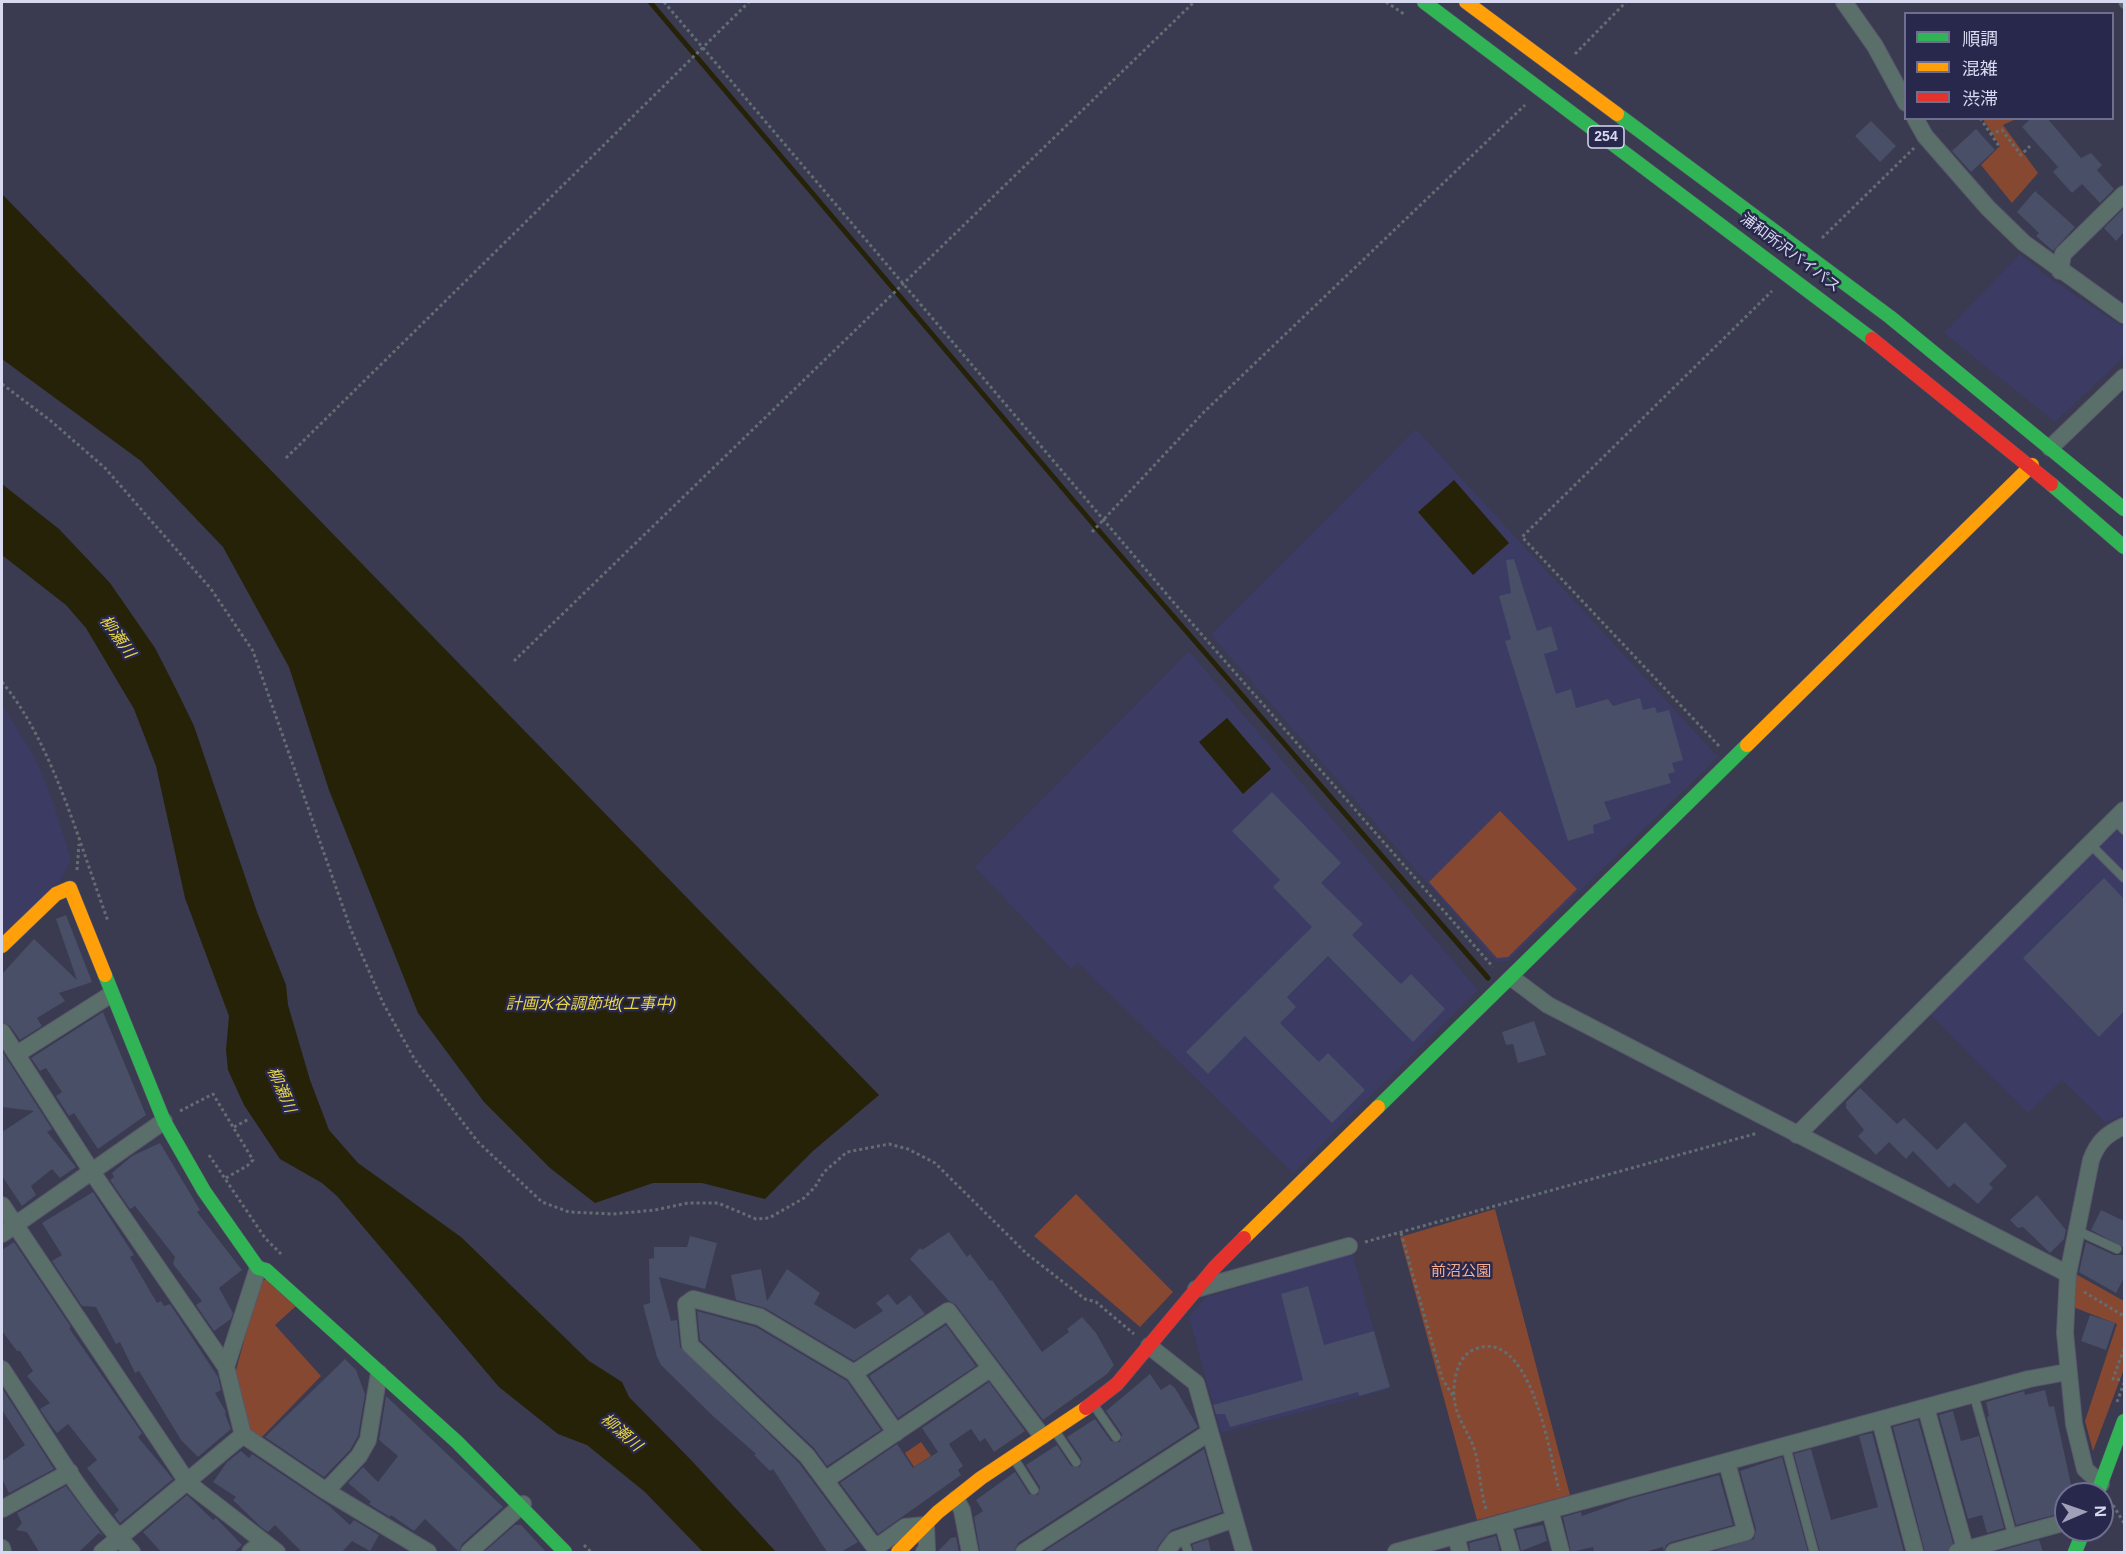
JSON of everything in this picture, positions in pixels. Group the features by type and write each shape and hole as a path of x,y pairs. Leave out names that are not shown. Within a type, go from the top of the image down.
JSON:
{"main road":[{"name":"浦和所沢バイパス","path":"1424,2 1789,272 2032,465 2124,547"},
{"name":"浦和所沢バイパス","path":"1466,2 1890,317 2124,509"},
{"path":"902,1547 956,1498 1012,1456 1093,1403 1117,1384 1195,1289 1348,1135 1509,981 2050,448"},
{"path":"2,946 56,894 70,888 110,994 164,1121 204,1191 258,1268 266,1270 523,1504 565,1552"},
{"path":"2105,1482 2124,1421"}],"street":[{"path":"1844,2 1875,46 1904,102"},
{"path":"1916,120 1925,136 1988,208 2024,243 2124,315"},
{"path":"2060,271 2063,254 2124,194"},
{"path":"2050,448 2124,377"},
{"path":"1797,1135 2090,844 2121,820"},
{"path":"1509,981 1548,1005 2068,1277"},
{"path":"17,1054 110,994"},
{"path":"2,1032 92,1172 226,1367 243,1436 326,1491 428,1552"},
{"path":"8,1229 164,1121"},
{"path":"2095,1482 2085,1468 2074,1424 2067,1371 2065,1333 2068,1277 2079,1232 2091,1160 2097,1144 2106,1135 2124,1126"},
{"path":"2,1205 8,1229 188,1483 256,1547 277,1552"},
{"path":"1195,1289 1349,1246"},
{"path":"226,1367 258,1268"},
{"path":"896,1433 854,1373 760,1317 693,1299 686,1304 690,1345 807,1456 827,1479 873,1545 881,1544 905,1527 926,1525 927,1550 924,1552"},
{"path":"854,1373 948,1311 991,1368 1048,1432"},
{"path":"1149,1346 1196,1383 1244,1552"},
{"path":"827,1479 991,1368"},
{"path":"2,1370 70,1472 118,1538 132,1552"},
{"path":"1396,1552 2067,1371"},
{"path":"326,1491 359,1456 368,1440 379,1373"},
{"path":"1926,1408 1963,1552 2054,1525"},
{"path":"1880,1420 1915,1552"},
{"path":"1024,1552 1210,1432"},
{"path":"102,1552 243,1436"},
{"path":"1674,1552 1746,1532 1727,1463"},
{"path":"2,1509 70,1472"},
{"path":"956,1498 962,1510 970,1552"},
{"path":"469,1552 523,1504"},
{"path":"1556,1508 1561,1552"},
{"path":"1166,1552 1175,1540 1186,1545 1234,1519"},
{"path":"1497,1525 1511,1552"},
{"path":"1456,1536 1460,1552"},
{"path":"2,1548 3,1552"}],"lane":[{"path":"2090,844 2124,878"},
{"path":"2079,1232 2117,1249"},
{"path":"1974,1395 2013,1537"},
{"path":"1093,1403 1116,1437"},
{"path":"1048,1432 1076,1462"},
{"path":"1786,1447 1814,1552"},
{"path":"1012,1456 1034,1490"}],"path":[{"path":"664,2 1104,520 1490,964 1509,981"},
{"path":"286,458 749,2"},
{"path":"513,661 904,286 1194,2"},
{"path":"1561,71 1626,2"},
{"path":"1092,532 1203,412 1541,89"},
{"path":"1981,120 1999,146"},
{"path":"1990,134 2002,130 2021,155 2030,146"},
{"path":"1806,254 1877,187 1925,136"},
{"path":"1732,759 1522,537 1789,272"},
{"path":"2,384 51,421 105,468 211,588 253,651 351,930 383,1003 415,1060 478,1142 542,1202 569,1212 613,1214 655,1210 688,1203 718,1203 756,1219 769,1218 804,1198 815,1187 824,1172 847,1152 889,1144 908,1149 935,1162 1027,1254 1085,1299 1096,1302 1149,1346"},
{"path":"2,682 21,705 80,842 109,924"},
{"path":"70,888 77,868 80,842"},
{"path":"182,1110 213,1094 253,1160 224,1179 206,1149"},
{"path":"176,1100 188,1120"},
{"path":"234,1127 249,1119"},
{"path":"1349,1246 1762,1131"},
{"path":"1401,1233 1442,1378 1454,1398"},
{"path":"2068,1277 2124,1316"},
{"path":"1497,1525 1478,1478 1475,1453 1458,1418 1454,1398 1457,1371 1468,1352 1493,1347 1513,1359 1531,1386 1556,1508"},
{"path":"2124,1348 2113,1379 2124,1380"},
{"path":"2114,1508 2124,1522"}],"shaded area":[{"path":"2020,254 2048,277 2124,327 2124,357 2055,422 1944,333"},
{"path":"1416,429 1718,757 1508,961 1496,962 1211,635"},
{"path":"1189,651 1478,990 1293,1173 1078,963 1071,969 975,867"},
{"path":"2,704 34,756 52,799 71,859 60,881 2,936"},
{"path":"2124,819 2124,1114 2106,1123 2062,1080 2028,1113 1930,1014"},
{"path":"1352,1251 1390,1389 1221,1433 1189,1317 1205,1298"}],"green space":[{"path":"1984,120 2014,120 2003,125 2038,173 2012,203 1981,165 2000,146"},
{"path":"1500,811 1577,889 1508,957 1497,958 1429,882"},
{"path":"1076,1194 1173,1292 1140,1327 1034,1236"},
{"name":"前沼公園","path":"1495,1209 1570,1495 1477,1520 1400,1237"},
{"path":"2074,1273 2124,1301 2124,1369 2093,1451 2085,1421 2117,1324 2073,1307"},
{"path":"268,1278 296,1306 275,1325 321,1376 260,1439 246,1428 235,1374 260,1282"},
{"path":"921,1442 931,1456 914,1467 905,1453"}],"water":[{"name":"計画水谷調節地(工事中)","path":"2,194 879,1095 813,1151 765,1199 702,1183 653,1183 595,1203 550,1168 484,1102 418,1013 329,790 289,667 223,547 141,461 2,359"},
{"path":"1454,480 1509,543 1473,575 1418,512"},
{"name":"柳瀬川","path":"2,484 59,529 110,583 155,648 177,691 194,726 257,912 286,985 288,1005 310,1080 329,1130 358,1163 461,1237 589,1361 622,1382 629,1397 776,1552 703,1552 645,1492 587,1445 558,1434 499,1387 337,1196 322,1183 280,1159 244,1105 228,1070 226,1050 229,1016 185,898 156,766 134,709 86,628 66,605 2,555"},
{"path":"1227,718 1271,769 1243,794 1199,742"}],"building":[{"path":"2029,120 2049,120 2081,158 2091,153 2102,165 2097,170 2114,189 2100,203 2082,184 2072,193 2053,172 2058,167 2022,127"},
{"path":"1871,121 1896,146 1880,162 1855,136"},
{"path":"1976,129 1995,150 1971,172 1952,151"},
{"path":"2035,191 2075,227 2053,251 2036,236 2039,233 2017,212"},
{"path":"2124,208 2124,232 2116,241 2104,228"},
{"path":"1514,559 1537,631 1551,626 1558,650 1544,654 1556,694 1571,689 1576,708 1608,699 1613,706 1640,698 1643,710 1655,707 1657,713 1669,710 1683,760 1672,763 1675,772 1668,774 1671,783 1604,802 1611,819 1593,825 1594,833 1568,841 1505,641 1511,639 1499,596 1511,593 1506,560"},
{"path":"1272,792 1341,863 1321,883 1363,924 1352,935 1401,984 1411,974 1445,1009 1413,1042 1328,956 1287,997 1296,1007 1280,1023 1319,1062 1328,1053 1365,1090 1332,1123 1245,1036 1208,1074 1186,1052 1312,927 1273,887 1280,880 1232,831"},
{"path":"2104,878 2124,899 2124,1011 2099,1037 2023,958"},
{"path":"66,915 92,982 59,993 65,1001 37,1018 42,1026 20,1040 10,1026 2,1022 2,974 34,939 77,980 56,919"},
{"path":"103,1012 146,1115 98,1149 74,1113 69,1116 56,1096 62,1092 46,1068 40,1071 31,1058"},
{"path":"1534,1021 1546,1055 1518,1063 1513,1044 1506,1045 1502,1032"},
{"path":"2,1051 52,1129 47,1132 76,1167 60,1178 52,1169 31,1186 36,1195 22,1206 2,1176 2,1132 34,1111 2,1107"},
{"path":"1860,1088 1897,1124 1904,1118 1937,1150 1965,1122 2007,1166 1989,1184 1993,1188 1978,1204 1954,1183 1949,1188 1913,1151 1906,1159 1889,1142 1876,1155 1858,1136 1864,1130 1846,1108 1846,1102"},
{"path":"160,1143 200,1210 197,1212 242,1270 219,1288 233,1313 231,1319 214,1331 196,1305 202,1301 173,1264 175,1257 135,1206 130,1209 110,1180 114,1177 112,1173 132,1156"},
{"path":"93,1192 134,1255 130,1257 157,1303 161,1301 164,1306 170,1304 218,1377 221,1390 215,1393 226,1412 231,1429 198,1457 181,1440 139,1371 135,1373 120,1342 116,1344 96,1307 82,1306 52,1261 62,1255 42,1223"},
{"path":"2037,1195 2066,1230 2064,1239 2050,1253 2023,1227 2018,1228 2010,1220"},
{"path":"2101,1210 2124,1221 2123,1247 2091,1230"},
{"path":"949,1232 967,1257 970,1254 990,1281 992,1280 1042,1352 1069,1332 1067,1329 1082,1317 1096,1333 1114,1365 1107,1374 1043,1420 956,1305 949,1301 910,1259 920,1248 922,1250"},
{"path":"690,1236 717,1243 705,1289 659,1277 671,1321 677,1320 680,1347 799,1463 858,1542 841,1552 827,1552 773,1469 770,1471 754,1455 756,1454 714,1417 661,1365 657,1357 643,1305 650,1303 649,1259 654,1258 654,1247 687,1247"},
{"path":"14,1242 71,1327 69,1328 142,1433 138,1437 173,1479 120,1523 114,1515 119,1510 87,1468 97,1460 68,1424 57,1433 50,1424 40,1409 50,1403 27,1376 33,1371 20,1351 17,1351 2,1331 2,1250"},
{"path":"2086,1242 2114,1255 2124,1255 2124,1278 2116,1293 2079,1272"},
{"path":"761,1269 767,1301 787,1269 820,1293 814,1304 855,1329 883,1311 876,1303 888,1294 897,1305 910,1295 925,1314 854,1361 765,1308 736,1300 731,1275"},
{"path":"1308,1286 1324,1345 1374,1331 1390,1387 1359,1396 1358,1392 1230,1427 1225,1414 1216,1414 1213,1405 1303,1380 1281,1294"},
{"path":"697,1311 756,1327 847,1381 881,1430 827,1466 814,1448 700,1340"},
{"path":"2090,1315 2115,1323 2106,1350 2081,1341"},
{"path":"946,1325 976,1366 898,1418 869,1376"},
{"path":"345,1359 356,1370 365,1394 358,1436 350,1450 324,1477 265,1437"},
{"path":"1150,1374 1161,1390 1170,1384 1175,1388 1198,1427 1018,1543 1014,1552 980,1552 974,1517 983,1511 976,1500 1015,1472 1029,1494 1038,1495 1040,1487 1026,1465 1057,1445 1071,1466 1080,1467 1082,1459 1067,1437 1095,1419 1111,1441 1120,1442 1122,1434 1106,1411"},
{"path":"989,1382 1025,1431 994,1452 985,1438 980,1442 971,1429 949,1444 963,1466 958,1470 961,1475 878,1534 840,1483 897,1444 913,1468 938,1452 922,1428"},
{"path":"2,1388 54,1469 9,1493 2,1479 2,1461 25,1445 2,1410"},
{"path":"2045,1390 2049,1407 2054,1406 2070,1482 2054,1482 2054,1515 2016,1525 1987,1417 1989,1416 1986,1402 2024,1391 2025,1395"},
{"path":"386,1396 503,1507 462,1544 459,1552 425,1519 414,1531 391,1515 390,1517 369,1504 371,1502 348,1483 363,1467 378,1482 398,1456 379,1440"},
{"path":"1953,1411 1961,1441 1979,1436 2004,1528 1987,1533 1982,1515 1968,1519 1939,1415"},
{"path":"1918,1420 1953,1543 1947,1552 1925,1552 1893,1427"},
{"path":"1872,1433 1904,1552 1820,1552 1794,1454 1811,1449 1831,1520 1878,1507 1859,1436"},
{"path":"1204,1449 1222,1512 1171,1530 1156,1552 1043,1552"},
{"path":"241,1451 249,1458 252,1454 328,1505 350,1525 354,1520 379,1535 370,1551 352,1541 342,1552 302,1552 275,1525 268,1532 261,1527 233,1500 236,1497 213,1482 227,1462"},
{"path":"1782,1457 1808,1552 1711,1552 1754,1539 1756,1529 1740,1471"},
{"path":"1719,1475 1733,1525 1671,1542 1666,1545 1664,1552 1663,1547 1644,1552 1594,1552 1593,1547 1571,1552 1563,1517 1581,1512 1582,1516 1632,1498"},
{"path":"66,1486 104,1537 99,1533 79,1552 39,1552 27,1532 16,1530 22,1523 17,1513"},
{"path":"187,1495 213,1520 216,1518 242,1545 234,1552 161,1552 143,1532"},
{"path":"515,1525 521,1525 546,1552 484,1552"},
{"path":"1543,1525 1547,1541 1521,1551 1516,1530"},
{"path":"1496,1536 1500,1552 1470,1552 1469,1543"},
{"path":"956,1537 959,1552 937,1552 951,1538"},
{"path":"1208,1539 1211,1552 1194,1552 1192,1545"},
{"path":"2039,1540 2043,1552 1995,1552"}],"waterway":[{"path":"650,2 1100,532 1488,978"}],"traffic: fast":[{"path":"1424,2 1872,339"},
{"path":"1617,114 1890,317 2124,509"},
{"path":"2051,484 2124,547"},
{"path":"1378,1107 1747,745"},
{"path":"105,975 164,1121 204,1191 258,1268 266,1270 457,1442 565,1552"},
{"path":"2101,1482 2124,1421"},
{"path":"2075,1552 2079,1542"}],"traffic: slow":[{"path":"1466,2 1617,114"},
{"path":"1747,745 2032,465"},
{"path":"2,946 56,894 70,888 105,975"},
{"path":"1244,1238 1378,1107"},
{"path":"898,1552 938,1512 981,1478 1086,1408"}],"traffic: jam":[{"path":"1872,339 2051,484"},
{"path":"1086,1408 1117,1384 1215,1267 1244,1238"}]}
